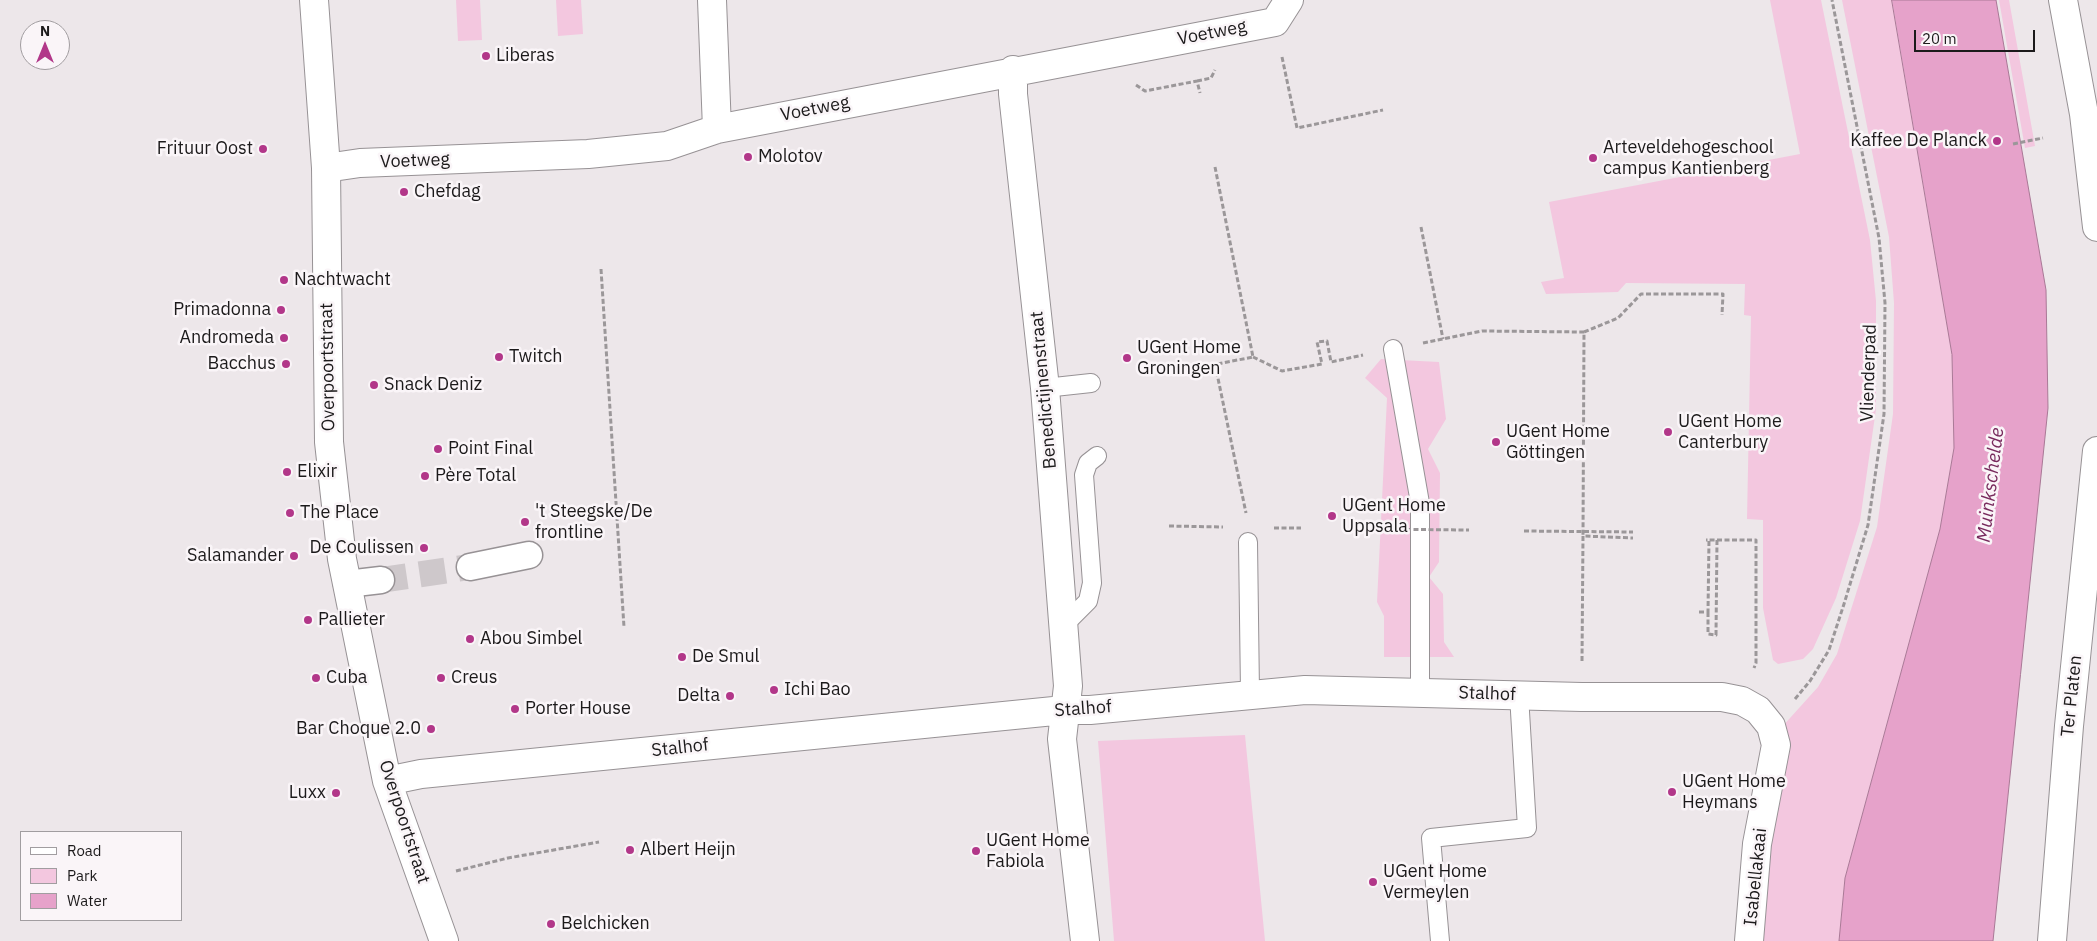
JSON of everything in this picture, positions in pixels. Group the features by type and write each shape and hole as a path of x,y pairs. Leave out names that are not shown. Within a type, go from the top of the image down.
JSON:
{"street":[{"name":"Overpoortstraat","path":"314,0 326,168 329,442 347,584 387,781 444,941"},
{"path":"712,0 717,129"},
{"path":"2063,0 2084,114 2097,227"},
{"name":"Voetweg","path":"326,168 360,163 588,154 667,146 717,129 1014,70 1282,11"},
{"name":"Benedictijnenstraat","path":"1014,70 1013,94 1045,388 1065,624 1068,686 1062,739 1085,941"},
{"name":"Ter Platen","path":"2052,941 2069,726 2097,451"},
{"path":"470,567 528,555"},
{"path":"347,584 381,580"},
{"name":"Stalhof","path":"387,781 421,774 1064,710 1090,710 1250,693 1305,690 1582,697 1722,697 1742,701 1758,710 1771,726"},
{"name":"Isabellakaai","path":"1750,941 1757,844 1776,745 1771,726"}],"lane":[{"path":"1393,349 1420,503 1420,692"},
{"path":"1045,388 1091,382"},
{"path":"1065,624 1088,600 1092,583 1084,475 1088,463 1097,456"},
{"path":"1248,542 1250,693"},
{"path":"1440,941 1431,838 1527,828 1519,695"}],"path":[{"name":"Vlienderpad","path":"1771,726 1810,681 1829,650 1868,525 1884,414 1885,303 1879,238 1832,0"},
{"path":"1282,11 1296,128 1383,110"},
{"path":"1197,80 1211,78"},
{"path":"2013,144 2043,138"},
{"path":"1214,167 1253,357"},
{"path":"1421,228 1443,339"},
{"path":"601,269 624,627"},
{"path":"1166,374 1253,357 1282,371 1322,364 1317,342 1327,340 1331,362 1482,331 1584,332 1618,318 1641,294 1722,294 1722,316"},
{"path":"1582,697 1584,332"},
{"path":"1215,364 1247,518"},
{"path":"1361,529 1468,530"},
{"path":"1524,531 1633,532"},
{"path":"1583,536 1633,538"},
{"path":"1717,540 1716,635 1708,634 1708,540 1717,540 1756,540 1756,663 1742,701"},
{"path":"1699,612 1708,612"},
{"path":"453,872 508,858 599,842"}],"green space":[{"path":"456,0 480,0 482,40 458,41"},
{"path":"556,0 581,0 583,34 558,36"},
{"path":"1770,0 1821,0 1870,240 1876,301 1876,409 1860,521 1836,598 1813,649 1803,659 1778,664 1773,660 1763,608 1763,520 1747,519 1751,316 1744,315 1745,284 1626,283 1618,292 1546,294 1541,282 1564,278 1549,202 1800,154"},
{"path":"1842,0 1892,0 1952,355 1954,448 1940,529 1845,878 1839,941 1759,941 1781,728 1818,687 1837,654 1877,527 1893,414 1894,303 1889,237"},
{"path":"1999,0 2009,0 2035,146 2025,148"},
{"path":"1381,359 1439,362 1446,419 1428,449 1440,473 1439,562 1429,577 1443,594 1444,642 1454,657 1384,657 1384,616 1377,602 1387,398 1365,378"},
{"path":"1245,735 1265,941 1114,941 1098,741"}],"water":[{"name":"Muinkschelde","path":"1892,0 1996,0 2046,290 2048,408 1993,941 1839,941 1845,878 1940,529 1954,448 1952,355"}],"tunnel":[{"path":"381,580 470,567"}],"place":[{"name":"Liberas","path":"486,56"},
{"name":"Kaffee De Planck","path":"1997,141"},
{"name":"Frituur Oost","path":"263,149"},
{"name":"Molotov","path":"748,157"},
{"name":"Arteveldehogeschool campus Kantienberg","path":"1593,158"},
{"name":"Chefdag","path":"404,192"},
{"name":"Nachtwacht","path":"284,280"},
{"name":"Primadonna","path":"281,310"},
{"name":"Andromeda","path":"284,338"},
{"name":"Twitch","path":"499,357"},
{"name":"UGent Home Groningen","path":"1127,358"},
{"name":"Bacchus","path":"286,364"},
{"name":"Snack Deniz","path":"374,385"},
{"name":"UGent Home Canterbury","path":"1668,432"},
{"name":"UGent Home Göttingen","path":"1496,442"},
{"name":"Point Final","path":"438,449"},
{"name":"Elixir","path":"287,472"},
{"name":"Père Total","path":"425,476"},
{"name":"The Place","path":"290,513"},
{"name":"UGent Home Uppsala","path":"1332,516"},
{"name":"'t Steegske/De frontline","path":"525,522"},
{"name":"De Coulissen","path":"424,548"},
{"name":"Salamander","path":"294,556"},
{"name":"Pallieter","path":"308,620"},
{"name":"Abou Simbel","path":"470,639"},
{"name":"De Smul","path":"682,657"},
{"name":"Cuba","path":"316,678"},
{"name":"Creus","path":"441,678"},
{"name":"Ichi Bao","path":"774,690"},
{"name":"Delta","path":"730,696"},
{"name":"Porter House","path":"515,709"},
{"name":"Bar Choque 2.0","path":"431,729"},
{"name":"UGent Home Heymans","path":"1672,792"},
{"name":"Luxx","path":"336,793"},
{"name":"Albert Heijn","path":"630,850"},
{"name":"UGent Home Fabiola","path":"976,851"},
{"name":"UGent Home Vermeylen","path":"1373,882"},
{"name":"Belchicken","path":"551,924"}]}
